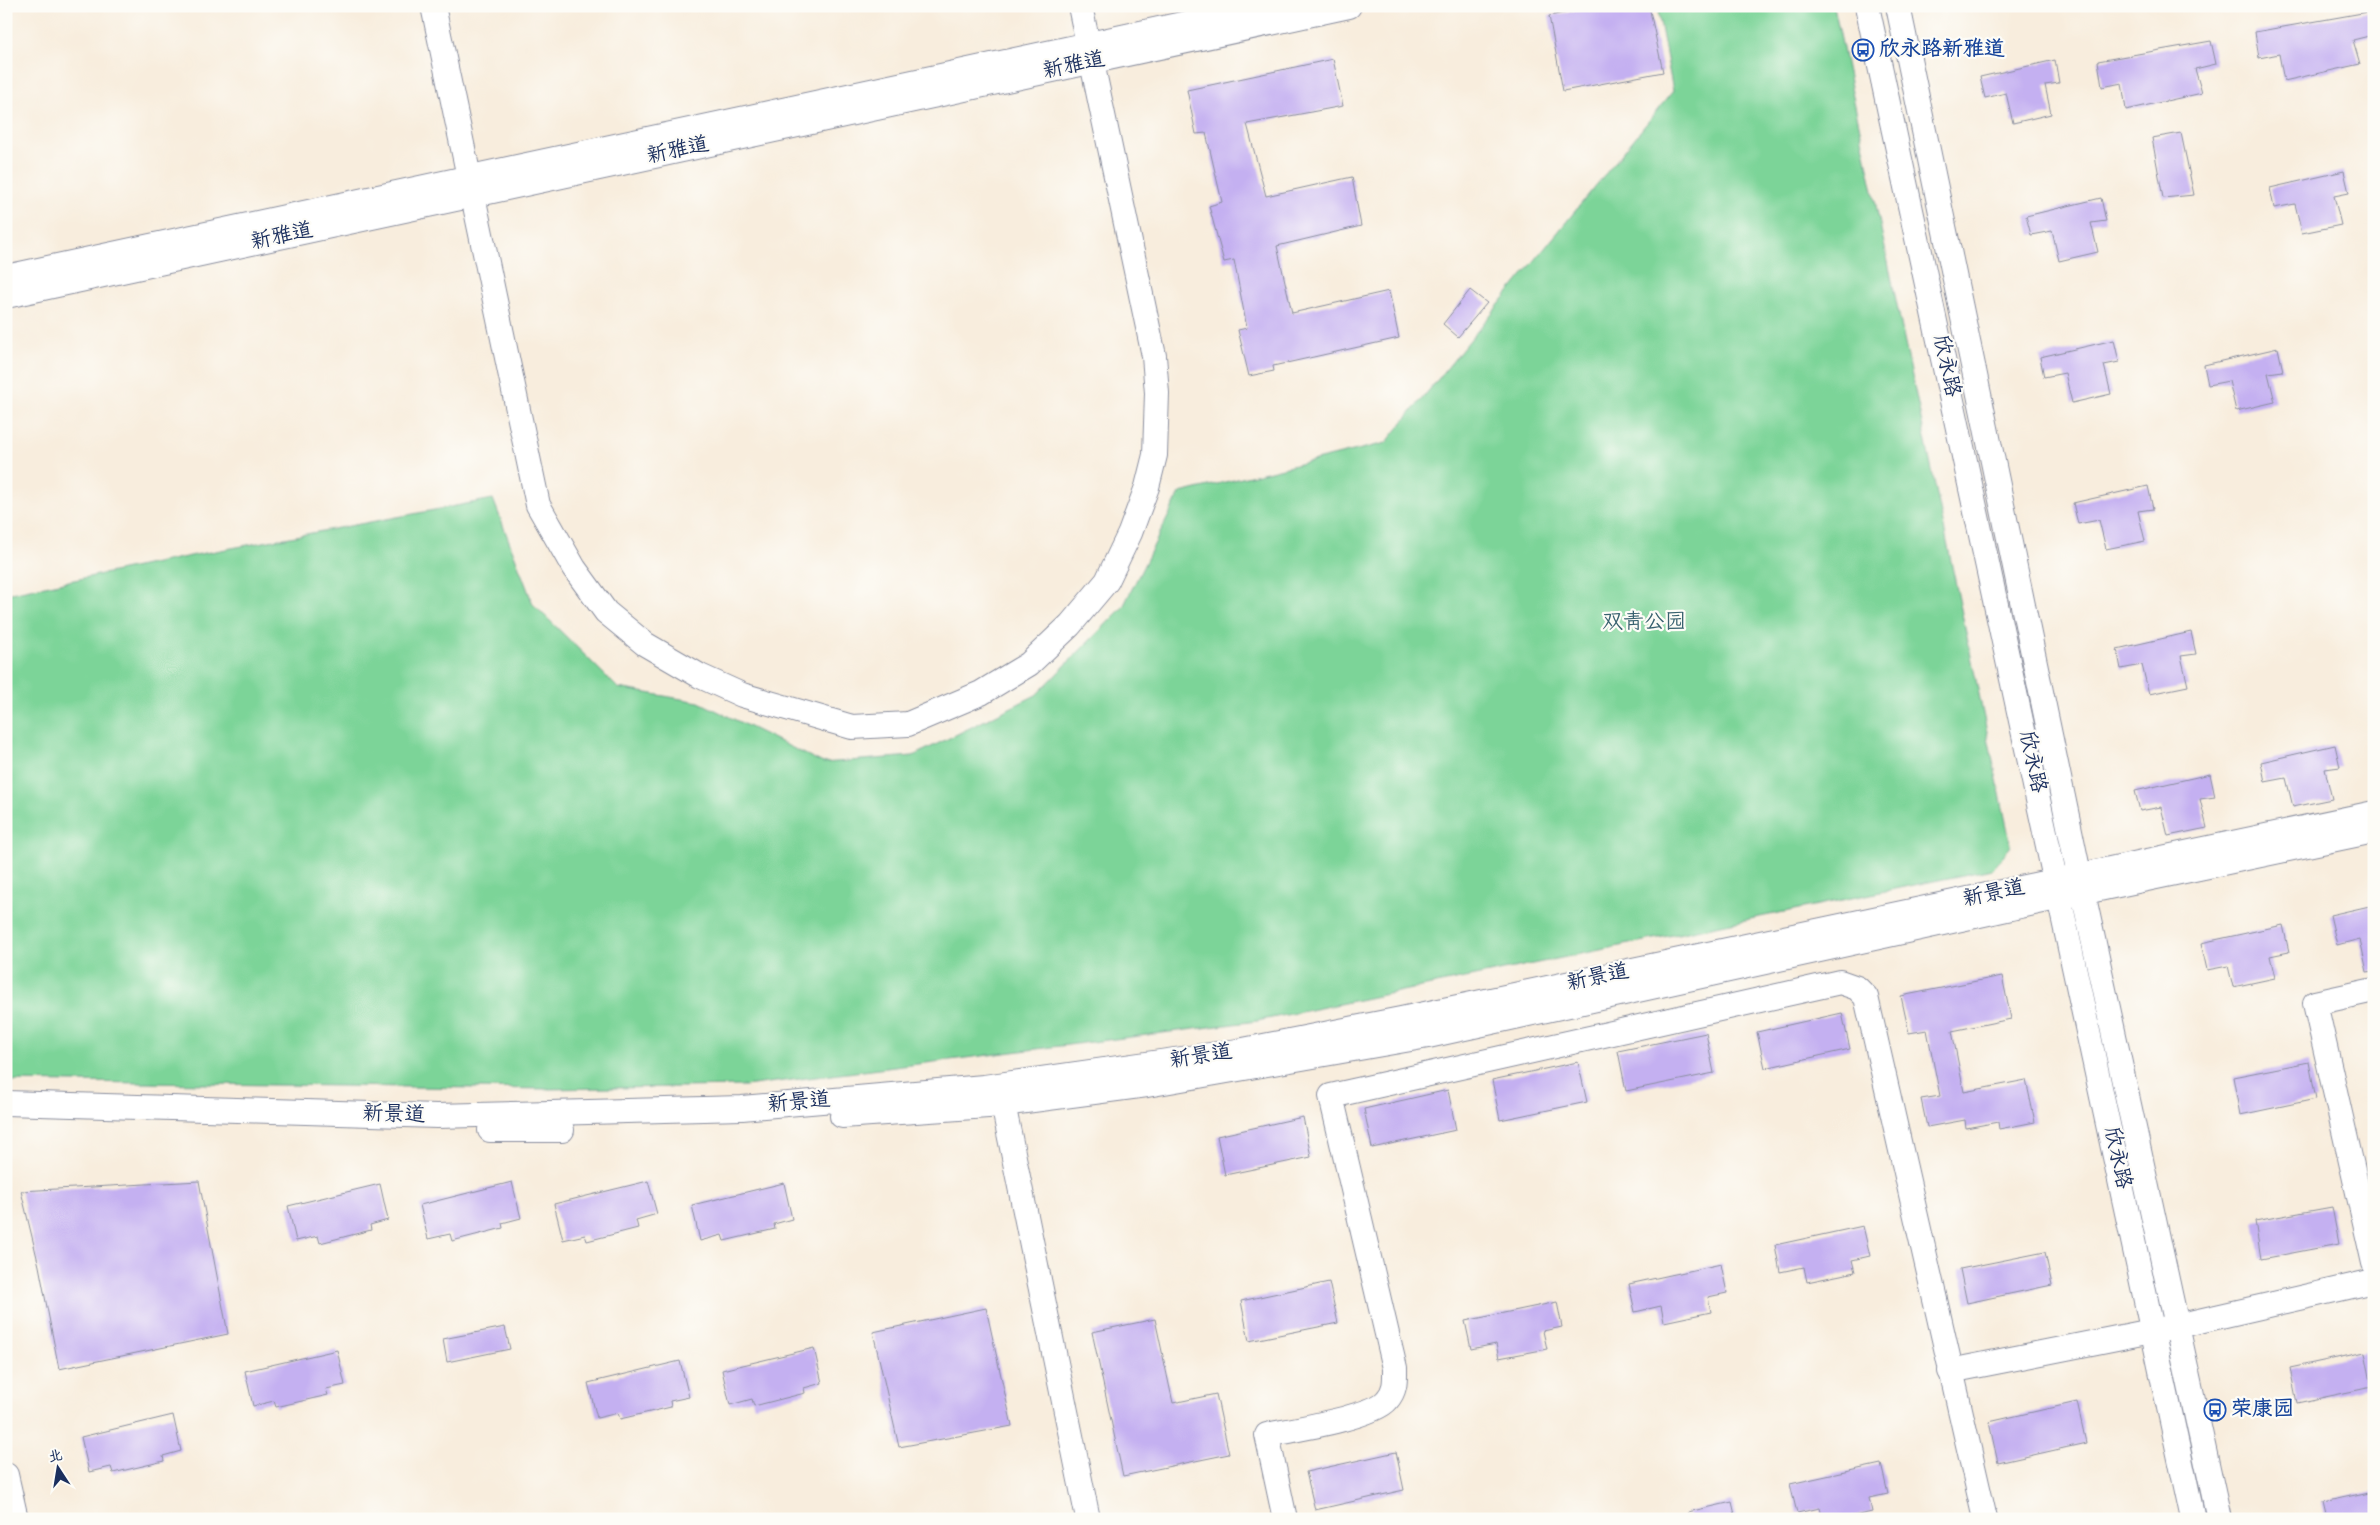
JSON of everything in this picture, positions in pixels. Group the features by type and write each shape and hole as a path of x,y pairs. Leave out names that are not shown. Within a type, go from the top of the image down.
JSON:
{"street":[{"path":"433,6 538,506 574,568 606,612 645,644 700,676 742,695 852,727 908,724 981,693 1029,664 1070,626 1106,581 1130,533 1147,487 1155,455 1157,393 1155,363 1080,6"},
{"name":"新雅道","path":"1090,53 1266,6"},
{"name":"新雅道","path":"6,296 472,187 1090,53 1349,6"},
{"name":"欣永路","path":"1867,6 2070,886 2177,1326 2219,1519"},
{"name":"欣永路","path":"1898,6 2070,886 2154,1331 2193,1519"},
{"name":"新雅道","path":"6,277 472,187"},
{"name":"新景道","path":"6,1103 447,1116 742,1108 994,1096 1147,1085 1428,1036 2374,813"},
{"name":"新景道","path":"2070,886 2374,831"},
{"path":"1285,1519 1266,1435 1370,1412 1387,1401 1395,1389 1395,1368 1331,1096 1840,982 1857,988 1866,997 1985,1519"},
{"path":"2374,990 2315,1003 2374,1263"},
{"path":"994,1096 1074,1519"},
{"path":"994,1096 1088,1519"},
{"name":"新景道","path":"6,1118 524,1131 716,1124 994,1096"},
{"path":"1950,1371 2154,1331 2374,1281"},
{"path":"6,1475 16,1519"}],"green space":[{"name":"双青公园","path":"1657,6 1834,6 2011,846 1992,869 1257,1021 745,1086 545,1089 6,1081 6,594 205,553 493,499 533,604 618,688 699,702 823,763 913,756 1036,695 1123,607 1180,493 1386,443 1673,91"}],"building":[{"path":"1600,6 1649,6 1663,72 1563,91 1549,16"},
{"path":"2368,12 2373,35 2353,40 2360,64 2284,81 2279,54 2259,58 2255,32"},
{"path":"2211,41 2216,64 2195,69 2202,93 2126,110 2122,83 2102,87 2098,61"},
{"path":"1333,59 1343,106 1247,124 1266,196 1352,177 1361,226 1277,246 1292,313 1389,291 1399,338 1273,366 1274,371 1249,376 1238,330 1247,328 1234,260 1224,262 1209,206 1222,202 1206,133 1196,134 1187,90"},
{"path":"2055,60 2059,83 2045,85 2051,114 2013,123 2006,93 1985,98 1980,77"},
{"path":"2181,133 2194,195 2163,198 2152,138"},
{"path":"2344,171 2349,193 2334,196 2341,225 2302,233 2295,204 2274,208 2270,188"},
{"path":"2101,198 2106,221 2091,223 2098,252 2059,261 2052,231 2031,235 2026,216"},
{"path":"1470,290 1487,303 1458,337 1443,324"},
{"path":"2114,340 2119,362 2104,365 2111,394 2072,403 2065,373 2044,377 2040,357"},
{"path":"2278,348 2283,371 2268,373 2275,402 2236,411 2229,381 2208,385 2204,365"},
{"path":"2148,486 2153,509 2138,511 2145,541 2106,549 2099,520 2078,524 2073,503"},
{"path":"2191,632 2196,654 2181,656 2188,686 2149,694 2142,665 2121,669 2117,649"},
{"path":"2335,745 2340,767 2325,769 2332,799 2293,807 2286,778 2265,782 2261,762"},
{"path":"2210,774 2215,797 2200,799 2207,828 2168,836 2161,807 2140,811 2135,791"},
{"path":"2374,905 2374,971 2367,972 2360,939 2337,945 2330,915"},
{"path":"2283,925 2289,952 2270,956 2275,978 2233,987 2228,966 2207,970 2201,943"},
{"path":"2002,976 2011,1019 1952,1031 1964,1092 2026,1080 2035,1122 1999,1129 1998,1122 1966,1128 1965,1120 1927,1127 1921,1099 1940,1096 1927,1030 1909,1033 1901,996"},
{"path":"1842,1013 1850,1049 1765,1068 1757,1032"},
{"path":"1706,1033 1714,1073 1626,1091 1618,1051"},
{"path":"1578,1062 1587,1102 1500,1120 1492,1080"},
{"path":"2309,1062 2316,1099 2240,1115 2233,1077"},
{"path":"1448,1090 1456,1130 1372,1148 1364,1109"},
{"path":"1303,1117 1311,1157 1225,1175 1217,1136"},
{"path":"199,1181 228,1334 59,1369 39,1266 21,1191"},
{"path":"648,1181 657,1214 636,1220 638,1228 587,1241 585,1235 563,1240 554,1204"},
{"path":"512,1182 521,1218 502,1223 503,1228 452,1241 450,1234 428,1239 420,1205"},
{"path":"784,1183 792,1219 774,1224 775,1229 724,1241 722,1235 700,1241 692,1205"},
{"path":"380,1184 388,1220 370,1225 371,1230 320,1243 318,1236 296,1241 288,1206"},
{"path":"2332,1207 2339,1244 2261,1259 2255,1221"},
{"path":"1863,1226 1870,1256 1852,1260 1855,1272 1807,1282 1804,1267 1780,1272 1775,1245"},
{"path":"2045,1252 2052,1285 1967,1303 1960,1269"},
{"path":"1721,1264 1727,1293 1708,1297 1711,1312 1664,1322 1661,1306 1635,1312 1629,1284"},
{"path":"1329,1282 1338,1323 1249,1341 1241,1301"},
{"path":"1557,1302 1562,1327 1543,1331 1547,1349 1499,1358 1496,1344 1471,1349 1465,1321"},
{"path":"986,1308 1012,1426 899,1447 873,1332"},
{"path":"1155,1319 1173,1403 1216,1394 1229,1454 1123,1476 1092,1332"},
{"path":"505,1327 510,1349 447,1362 443,1339"},
{"path":"814,1348 822,1383 804,1388 805,1393 754,1406 752,1399 730,1405 722,1370"},
{"path":"337,1350 345,1385 326,1389 328,1395 276,1407 274,1401 253,1406 245,1371"},
{"path":"2365,1352 2372,1387 2297,1403 2290,1368"},
{"path":"680,1361 689,1397 670,1401 671,1407 620,1419 618,1413 597,1418 588,1383"},
{"path":"2077,1402 2086,1443 1998,1463 1989,1422"},
{"path":"173,1415 181,1451 163,1456 164,1461 113,1473 111,1467 89,1472 81,1437"},
{"path":"1396,1452 1404,1490 1315,1510 1306,1472"},
{"path":"1881,1464 1888,1494 1869,1498 1872,1512 1840,1519 1823,1519 1820,1508 1797,1513 1790,1484"},
{"path":"2374,1491 2374,1519 2327,1519 2323,1502"},
{"path":"1732,1502 1736,1519 1689,1519 1688,1512"}],"place":[{"name":"欣永路新雅道","path":"1863,50"},
{"name":"荣康园","path":"2215,1410"}]}
